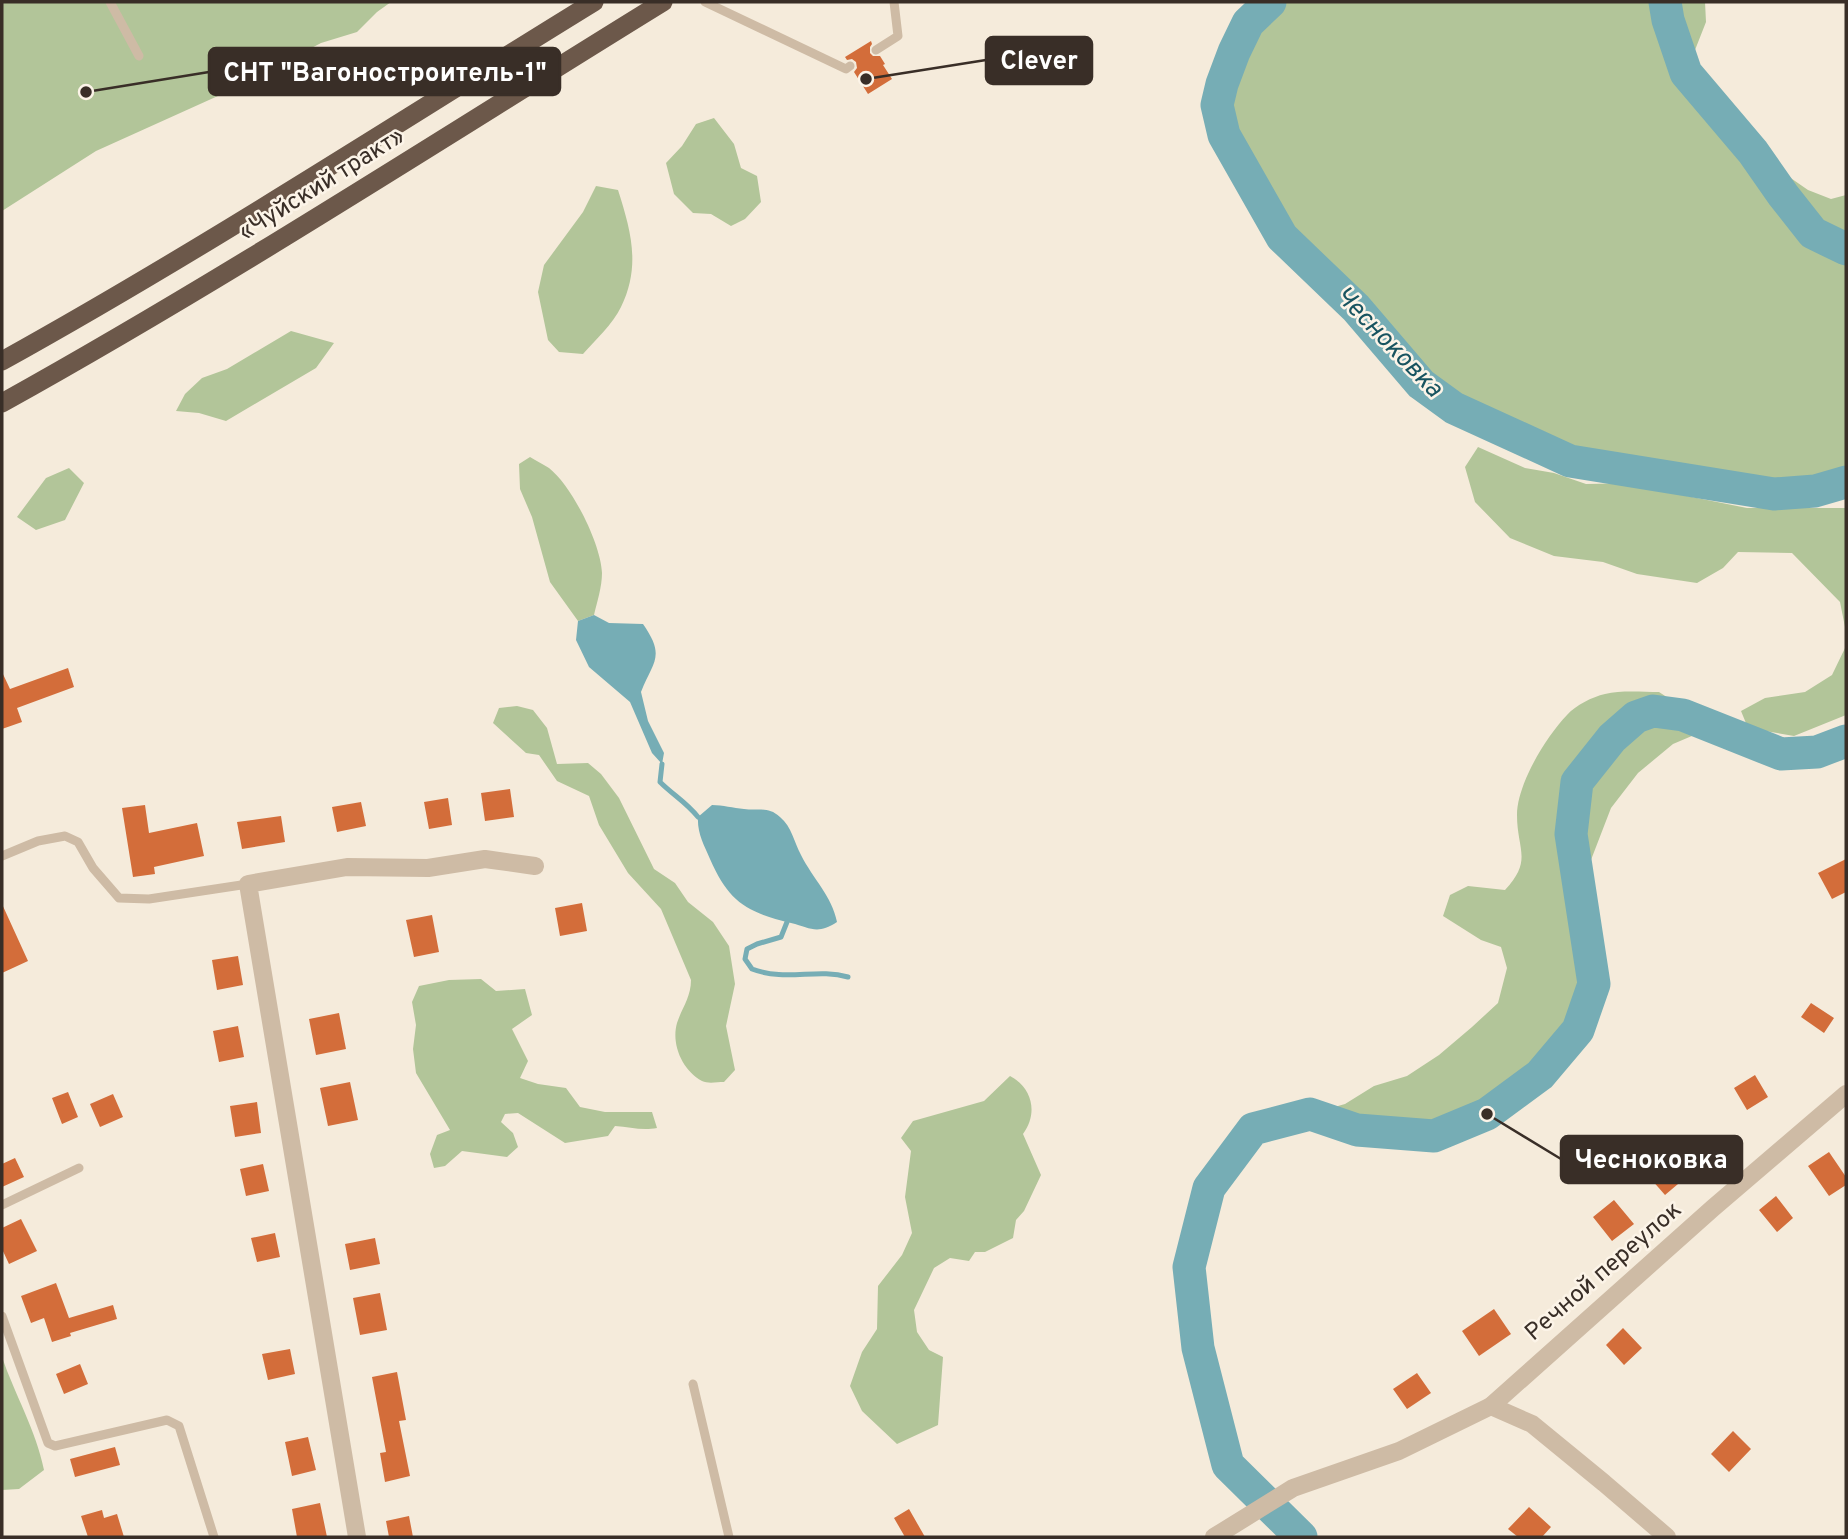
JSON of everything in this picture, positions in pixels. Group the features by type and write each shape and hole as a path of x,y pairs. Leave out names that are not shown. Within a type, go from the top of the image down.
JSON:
{"highway":[{"name":"«Чуйский тракт»","path":"2,361 247,220 594,2"},
{"name":"«Чуйский тракт»","path":"2,402 115,340 265,251 424,149 663,2"}],"street":[{"path":"357,1537 248,884 348,867 428,868 485,859 535,866"},
{"name":"Речной переулок","path":"1214,1537 1293,1488 1399,1451 1492,1406 1713,1208 1846,1094"},
{"path":"1492,1406 1532,1424 1667,1537"}],"lane":[{"path":"110,2 139,56"},
{"path":"705,2 846,69 850,66"},
{"path":"876,50 898,36 894,2"},
{"path":"2,856 38,841 65,836 78,842 93,868 119,898 149,899 248,884"},
{"path":"2,1205 79,1168"},
{"path":"2,1316 47,1443 54,1446 167,1420 179,1426 214,1537"},
{"path":"694,1384 729,1537"}],"green space":[{"path":"2,2 391,2 357,32 321,43 240,86 96,151 2,211"},
{"path":"1270,2 1705,2 1706,22 1686,73 1753,152 1808,190 1831,199 1846,195 1846,482 1815,491 1774,494 1570,461 1454,408 1421,384 1356,308 1282,237 1224,135 1217,105 1222,84 1248,23"},
{"path":"714,118 734,144 741,168 757,176 761,202 745,219 731,226 711,214 693,213 674,194 666,163 682,146 696,124"},
{"path":"596,186 618,190 630,234 631,277 618,313 583,354 559,352 548,340 538,292 544,265 583,212"},
{"path":"291,331 334,343 316,368 226,421 199,413 176,411 185,394 202,378 227,369"},
{"path":"1478,447 1525,468 1554,473 1586,484 1639,483 1747,508 1846,508 1846,632 1840,602 1792,553 1738,552 1723,568 1697,583 1637,574 1603,562 1554,556 1510,538 1475,502 1465,467"},
{"path":"530,457 549,468 567,488 584,516 597,547 602,573 598,600 594,615 578,621 550,582 532,517 520,489 519,464"},
{"path":"69,468 84,483 65,520 36,530 17,517 46,478"},
{"path":"1846,646 1846,715 1794,736 1748,728 1741,711 1765,698 1805,692 1832,675"},
{"path":"1659,692 1713,727 1673,744 1638,773 1611,808 1579,891 1594,984 1578,1030 1540,1075 1487,1114 1434,1136 1357,1130 1310,1114 1345,1104 1374,1086 1407,1076 1439,1055 1498,1003 1507,968 1501,947 1481,940 1443,916 1450,895 1468,886 1505,890 1514,880 1519,871 1522,854 1517,815 1522,789 1542,748 1571,711 1584,702 1605,694"},
{"path":"517,706 533,710 547,728 557,764 588,763 601,774 619,798 654,869 675,883 688,902 713,922 729,946 735,984 726,1026 735,1070 724,1082 702,1081 689,1070 680,1056 676,1039 677,1023 690,992 691,980 661,909 628,873 599,825 589,796 557,781 539,755 526,753 493,723 499,708"},
{"path":"481,979 496,991 525,989 532,1015 512,1029 528,1061 520,1078 566,1088 580,1107 605,1112 652,1112 657,1128 615,1126 608,1136 565,1143 518,1113 505,1114 501,1122 513,1133 518,1147 507,1157 462,1151 445,1166 434,1168 430,1154 437,1135 450,1130 416,1073 413,1049 416,1025 412,1002 419,986 449,980"},
{"path":"1010,1076 1024,1087 1031,1102 1031,1118 1023,1134 1041,1175 1024,1211 1016,1220 1013,1238 985,1252 975,1252 969,1261 950,1258 934,1268 914,1310 917,1332 929,1350 943,1357 938,1425 897,1444 862,1411 850,1386 862,1352 877,1329 878,1286 902,1255 912,1233 905,1197 911,1151 901,1138 913,1121 984,1101"},
{"path":"2,1357 36,1441 44,1470 19,1489 2,1490"}],"water":[{"path":"594,615 609,623 643,624 650,635 656,652 655,659 641,692 648,721 664,753 662,764 652,753 630,702 589,667 576,640 578,621"},
{"path":"712,805 767,810 780,817 827,896 837,922 824,928 809,928 762,914 732,895 717,874 700,834 698,817"}],"building":[{"path":"871,41 870,53 880,56 892,79 868,94 854,72 857,68 856,62 845,57"},
{"path":"68,668 74,687 17,708 22,722 2,729 2,672 10,689"},
{"path":"510,789 514,817 485,821 481,793"},
{"path":"448,798 452,825 429,829 424,802"},
{"path":"361,802 366,826 337,832 332,807"},
{"path":"145,805 149,833 197,823 204,856 154,867 155,874 133,877 122,808"},
{"path":"281,816 285,842 242,849 237,822"},
{"path":"1846,859 1846,892 1832,899 1818,873"},
{"path":"582,903 587,931 560,936 555,908"},
{"path":"2,904 28,961 2,973"},
{"path":"432,915 439,952 414,957 406,920"},
{"path":"238,956 243,985 217,990 212,960"},
{"path":"1811,1003 1834,1018 1824,1033 1801,1017"},
{"path":"339,1013 346,1049 316,1055 309,1019"},
{"path":"238,1026 244,1057 219,1062 213,1031"},
{"path":"1755,1075 1768,1097 1747,1110 1734,1088"},
{"path":"350,1082 358,1120 328,1126 320,1088"},
{"path":"68,1092 78,1117 62,1124 52,1098"},
{"path":"113,1094 123,1117 100,1127 90,1104"},
{"path":"257,1102 261,1133 235,1137 230,1106"},
{"path":"1829,1152 1846,1177 1846,1185 1829,1196 1808,1166"},
{"path":"15,1158 24,1177 2,1187 2,1164"},
{"path":"263,1164 269,1191 246,1196 240,1169"},
{"path":"1664,1168 1678,1184 1665,1195 1651,1179"},
{"path":"1776,1196 1793,1218 1777,1232 1759,1210"},
{"path":"1614,1200 1634,1224 1612,1241 1593,1217"},
{"path":"21,1219 37,1251 9,1264 2,1249 2,1228"},
{"path":"275,1233 280,1257 257,1262 251,1238"},
{"path":"375,1238 380,1264 350,1270 345,1244"},
{"path":"56,1283 69,1318 113,1305 117,1319 70,1333 71,1336 52,1342 44,1318 31,1323 21,1296"},
{"path":"380,1293 387,1330 360,1335 353,1298"},
{"path":"1494,1309 1511,1334 1479,1356 1462,1331"},
{"path":"1623,1328 1642,1348 1624,1365 1606,1345"},
{"path":"290,1349 295,1374 268,1380 262,1354"},
{"path":"80,1364 88,1384 64,1394 56,1374"},
{"path":"397,1372 406,1420 399,1421 410,1476 385,1482 380,1453 386,1452 372,1377"},
{"path":"1417,1373 1431,1393 1407,1409 1393,1389"},
{"path":"1733,1431 1751,1449 1729,1472 1711,1454"},
{"path":"308,1437 316,1470 292,1476 285,1442"},
{"path":"115,1447 120,1465 75,1477 70,1459"},
{"path":"320,1503 327,1537 297,1537 292,1509"},
{"path":"1529,1507 1551,1527 1542,1537 1518,1537 1508,1529"},
{"path":"909,1509 925,1537 905,1537 894,1518"},
{"path":"102,1510 104,1518 117,1514 124,1537 88,1537 81,1516"},
{"path":"409,1516 413,1537 389,1537 386,1521"}],"waterway":[{"name":"Чесноковка","path":"1270,2 1248,23 1222,84 1217,105 1224,135 1282,237 1356,308 1421,384 1454,408 1570,461 1774,494 1815,491 1846,482"},
{"name":"Чесноковка","path":"1665,2 1668,20 1686,73 1753,152 1813,233 1846,249"},
{"name":"Чесноковка","path":"1301,1537 1228,1465 1198,1348 1189,1267 1209,1188 1253,1129 1310,1114 1357,1130 1434,1136 1487,1114 1540,1075 1578,1030 1594,984 1571,834 1577,782 1612,738 1636,717 1653,711 1683,715 1781,754 1817,752 1846,741"},
{"path":"662,764 660,782 698,817"},
{"path":"787,922 781,937 747,949 745,959 752,969 765,973 848,977"}],"place":[{"name":"Clever","path":"866,79"},
{"name":"СНТ \"Вагоностроитель-1\"","path":"86,92"},
{"name":"Чесноковка","path":"1487,1114"}]}
